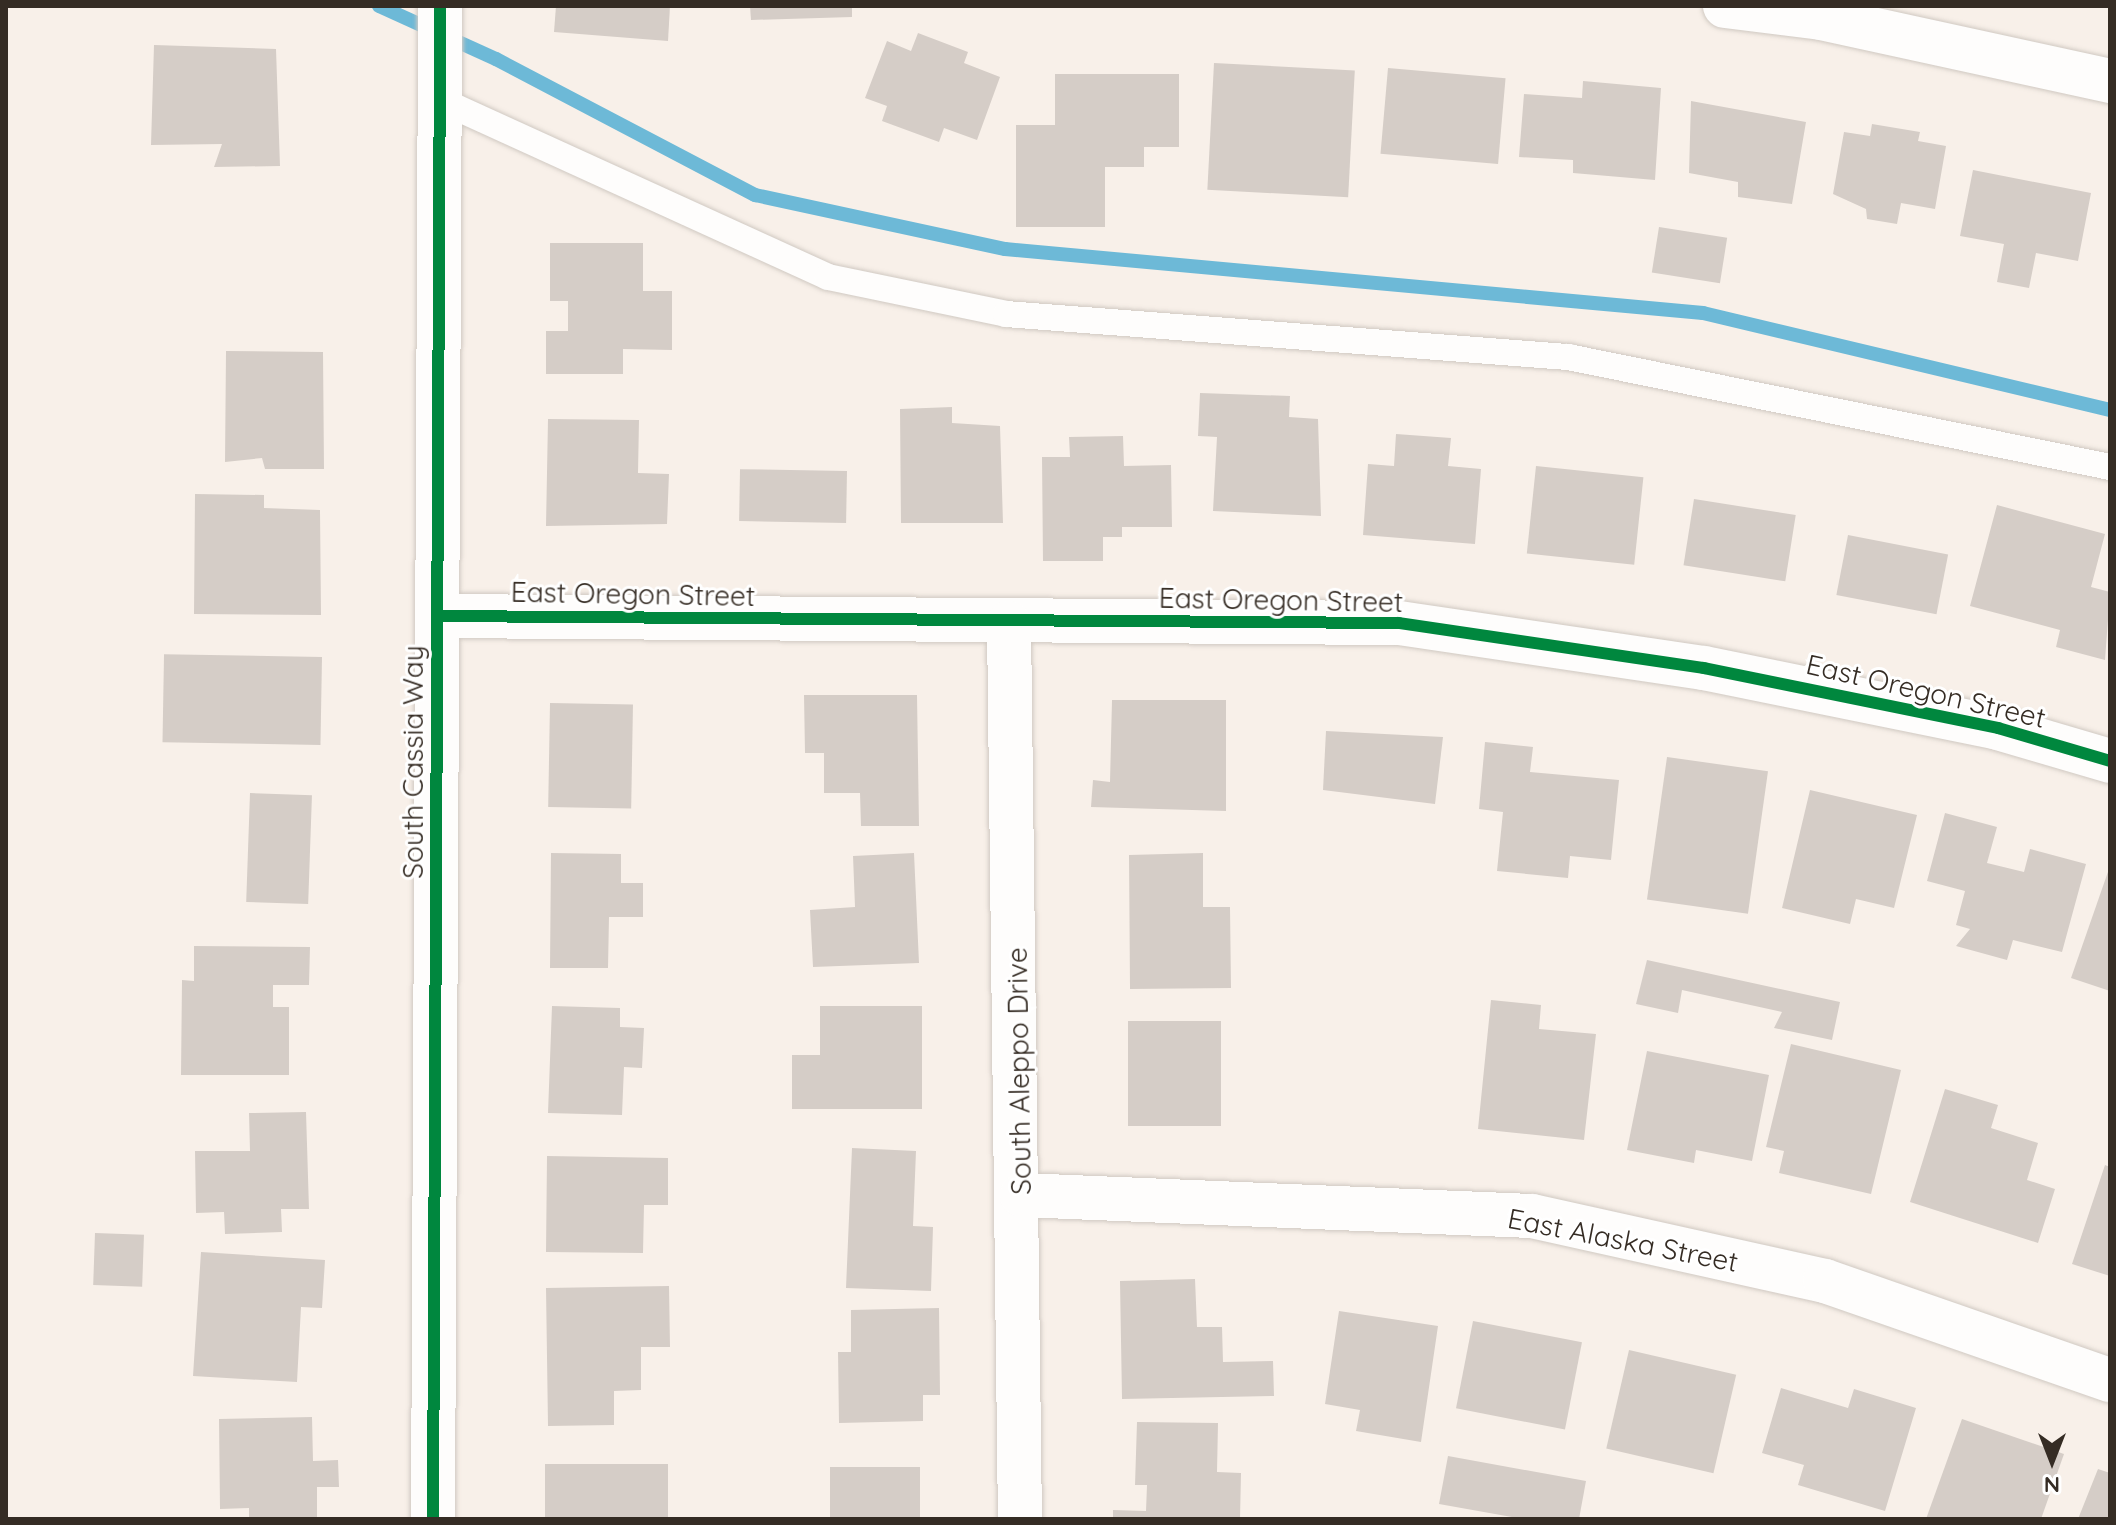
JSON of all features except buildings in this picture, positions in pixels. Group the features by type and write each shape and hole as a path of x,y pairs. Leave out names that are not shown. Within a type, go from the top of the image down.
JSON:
{"street":[{"name":"South Cassia Way","path":"433,1519 440,6"},
{"path":"1725,6 1821,18 2110,81"},
{"name":"East Oregon Street","path":"438,616 1009,623 1399,623 1719,671 1998,728 2110,761"},
{"name":"South Aleppo Drive","path":"1009,623 1022,1195 1020,1519"},
{"name":"East Alaska Street","path":"1022,1195 1532,1216 1825,1281 2110,1380"}],"lane":[{"path":"440,100 828,277 1006,314 1568,357 2110,467"}],"waterway":[{"path":"379,6 496,59 755,195 1005,249 1703,313 2110,410"}],"cycle path":[{"path":"433,1519 440,6"},
{"path":"438,616 1399,623 1704,668 1998,728 2110,761"}]}
